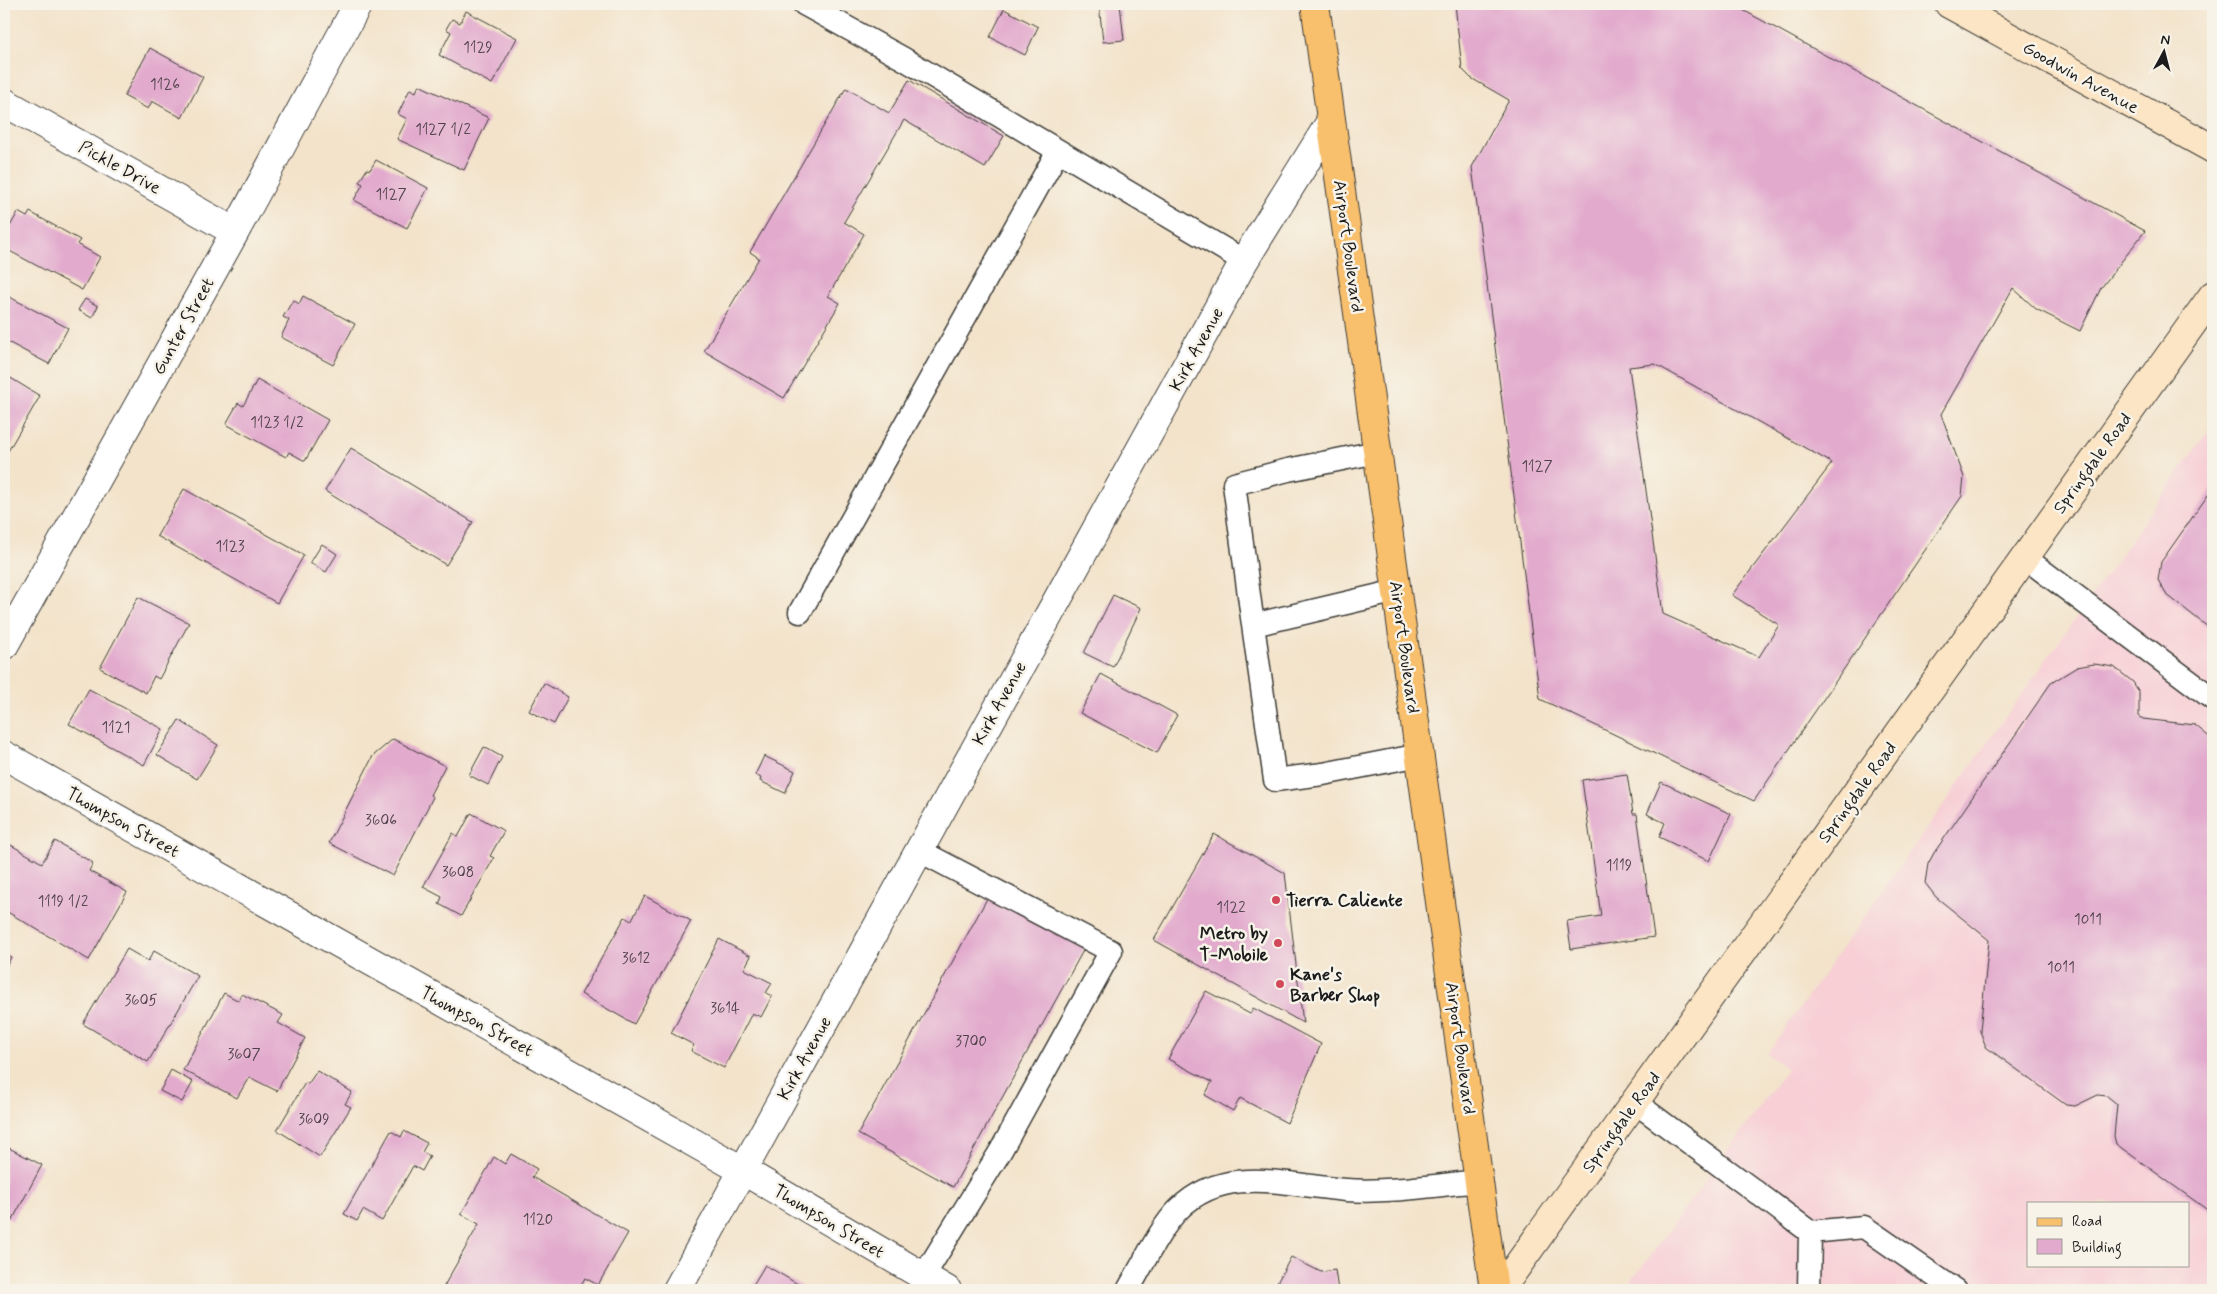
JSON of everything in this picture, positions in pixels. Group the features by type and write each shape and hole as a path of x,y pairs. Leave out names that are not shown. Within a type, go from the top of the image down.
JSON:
{"main road":[{"name":"Airport Boulevard","path":"1315,4 1494,1290"},
{"name":"Goodwin Avenue","path":"1949,4 2213,149"},
{"name":"Springdale Road","path":"1500,1290 1636,1103 2024,557 2213,295"}],"street":[{"name":"Gunter Street","path":"4,646 236,232 358,4"},
{"name":"Pickle Drive","path":"4,102 236,232"},
{"name":"Kirk Avenue","path":"676,1290 1244,261 1331,121"},
{"name":"Thompson Street","path":"4,755 742,1170 947,1290"}],"lane":[{"path":"804,4 904,59 1244,261"},
{"path":"800,612 1058,150"},
{"path":"1377,452 1288,470 1234,484 1275,780 1323,774 1420,755"},
{"path":"2024,557 2213,699"},
{"path":"1253,625 1397,591"},
{"path":"918,850 1111,950 1000,1152 923,1277"},
{"path":"1636,1103 1810,1232 1864,1227 1954,1290"},
{"path":"1128,1290 1177,1210 1192,1198 1217,1184 1250,1181 1347,1190 1479,1181"},
{"path":"1809,1290 1810,1232"}],"shaded area":[{"path":"2213,424 2213,1290 1625,1290 1787,1069 1767,1054"}],"building":[{"path":"1099,4 1120,4 1124,40 1103,42"},
{"path":"1455,4 1732,4 2145,231 2101,288 2080,331 2036,309 2013,288 1941,414 1964,477 1962,496 1754,801 1540,699 1472,167 1509,100 1471,78 1462,69","holes":["1655,364 1832,463 1732,595 1779,625 1759,657 1663,614 1629,367"]},
{"path":"1004,9 1038,27 1025,55 990,37"},
{"path":"466,11 517,38 492,84 439,55 451,32 446,29 452,19 460,23"},
{"path":"150,48 203,77 182,118 152,101 148,109 124,96"},
{"path":"909,80 1004,136 985,168 904,120 844,222 864,234 828,296 840,303 784,398 704,351 759,258 750,252 846,88 889,113"},
{"path":"419,85 489,118 464,170 397,139 407,119 398,114 410,89 416,92"},
{"path":"376,160 428,188 407,228 354,200 363,184 359,182 367,169 370,170"},
{"path":"18,212 27,217 30,212 80,240 77,244 100,257 82,290 4,248 4,237"},
{"path":"4,294 68,328 49,364 4,340"},
{"path":"303,296 355,324 333,365 281,337 289,320 283,317 293,300 299,304"},
{"path":"85,299 98,306 92,318 78,310"},
{"path":"4,374 40,396 4,458"},
{"path":"257,380 328,420 305,461 289,452 286,457 226,424 238,403 243,406"},
{"path":"351,448 473,522 446,565 325,491"},
{"path":"2213,488 2213,631 2166,594 2158,580 2161,562"},
{"path":"184,489 304,555 277,603 157,536"},
{"path":"322,544 337,554 326,572 310,563"},
{"path":"1113,595 1141,608 1113,667 1084,653"},
{"path":"138,597 189,623 159,679 154,676 146,693 100,668"},
{"path":"2094,664 2114,667 2133,682 2139,692 2139,716 2143,719 2195,725 2213,740 2213,1214 2116,1144 2114,1136 2117,1104 2107,1096 2098,1095 2075,1106 2066,1105 1986,1047 1980,1031 1989,940 1936,897 1925,883 1928,864 1934,853 2051,683 2077,667"},
{"path":"1101,674 1177,715 1157,753 1080,713"},
{"path":"544,683 568,697 554,724 529,711"},
{"path":"89,689 163,729 144,765 69,724"},
{"path":"179,720 218,745 197,779 157,755"},
{"path":"393,739 445,766 430,795 433,797 393,876 329,843 373,756"},
{"path":"484,747 502,757 488,785 469,775"},
{"path":"764,756 795,771 785,793 760,781 761,778 755,775"},
{"path":"1627,774 1633,814 1637,814 1654,937 1571,949 1567,921 1601,916 1582,780"},
{"path":"1661,782 1731,814 1709,861 1659,837 1665,823 1647,814"},
{"path":"471,813 504,831 490,856 494,858 461,916 439,904 442,897 423,887 453,833 458,837"},
{"path":"1214,834 1285,873 1303,1023 1154,940"},
{"path":"4,841 42,863 55,841 93,863 89,871 127,892 89,960 4,910"},
{"path":"989,895 1085,947 953,1187 858,1134"},
{"path":"645,896 691,921 634,1024 581,994 625,917 631,921"},
{"path":"719,939 751,956 744,969 772,983 766,993 772,996 761,1017 752,1013 724,1068 691,1051 694,1045 671,1033"},
{"path":"127,949 148,961 154,951 198,976 148,1062 83,1024"},
{"path":"4,953 11,957 4,971"},
{"path":"1206,991 1250,1014 1253,1008 1321,1044 1287,1123 1240,1098 1233,1111 1205,1095 1212,1082 1168,1059"},
{"path":"224,993 239,1001 242,994 283,1015 278,1023 305,1038 277,1091 249,1077 237,1098 183,1070"},
{"path":"171,1070 193,1082 182,1102 160,1091"},
{"path":"317,1071 352,1092 345,1104 351,1107 320,1157 277,1130 305,1083 308,1084"},
{"path":"391,1131 401,1137 404,1131 427,1143 422,1152 430,1156 422,1171 413,1166 382,1221 363,1210 357,1221 344,1214"},
{"path":"5,1146 42,1165 12,1221 4,1216"},
{"path":"511,1154 537,1169 532,1177 628,1233 598,1285 585,1278 578,1290 451,1290 444,1286 479,1224 461,1214 494,1157 505,1164"},
{"path":"1291,1257 1321,1272 1335,1270 1338,1290 1273,1290"},
{"path":"765,1265 808,1290 750,1290"}],"place":[{"name":"Tierra Caliente","path":"1276,900"},
{"name":"Metro by T-Mobile","path":"1278,943"},
{"name":"Kane's Barber Shop","path":"1280,984"}]}
